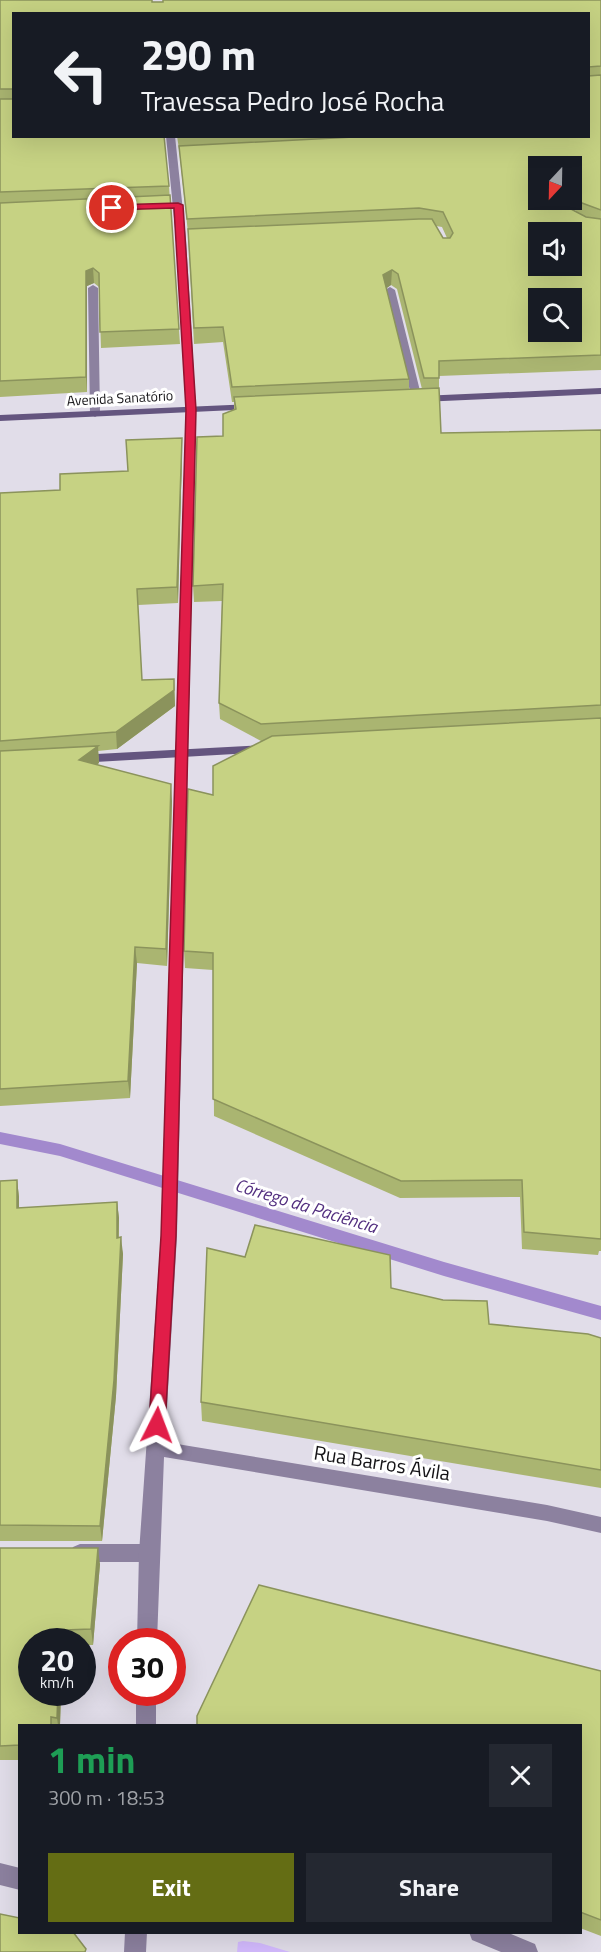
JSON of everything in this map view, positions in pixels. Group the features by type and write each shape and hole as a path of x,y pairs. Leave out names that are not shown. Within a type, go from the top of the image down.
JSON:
{"street":[{"path":"147,1628 149,1553 169,1236 191,410 187,239 172,205 178,155 171,138"},
{"path":"93,288 95,414"},
{"path":"390,290 411,399 601,391"},
{"name":"Avenida Sanatório","path":"0,418 262,406"},
{"path":"66,759 278,748"},
{"name":"Rua Barros Ávila","path":"156,1448 547,1513 601,1525"},
{"path":"57,1552 149,1553"},
{"path":"146,1706 146,1724"},
{"path":"0,1874 18,1878"},
{"path":"135,1952 136,1934"},
{"path":"485,1934 527,1952"}],"shaded area":[{"path":"238,1942 260,1943 290,1952 237,1952"}],"building":[{"path":"0,0 152,0 152,2 163,2 163,0 601,0 601,66 590,67 590,12 12,12 12,89 0,89"},
{"path":"601,75 601,210 582,203 582,156 528,156 528,210 573,210 586,217 601,219 601,355 439,361 439,378 424,378 398,274 392,270 383,275 409,379 232,387 223,327 194,328 188,229 432,219 443,238 450,238 453,233 443,212 419,208 187,219 179,146 334,138 590,138 590,76"},
{"path":"0,99 12,99 12,138 164,138 169,186 0,192"},
{"path":"170,195 179,329 100,332 99,273 93,268 86,271 86,377 0,381 0,203"},
{"path":"439,388 441,433 601,430 601,705 261,724 219,703 223,584 193,586 197,437 223,436 223,414 236,409 234,397"},
{"path":"182,438 177,587 137,589 142,680 174,679 174,690 116,732 0,741 0,493 60,490 60,474 128,471 126,440"},
{"path":"601,718 601,1239 524,1232 522,1180 401,1181 213,1099 213,953 184,951 188,789 213,795 213,766 272,736"},
{"path":"98,746 79,760 171,784 166,949 135,947 128,1081 0,1089 0,751"},
{"path":"17,1180 17,1208 117,1202 117,1238 121,1237 114,1380 100,1526 0,1525 0,1181"},
{"path":"255,1225 390,1255 391,1288 443,1300 487,1301 489,1324 588,1334 601,1338 601,1470 201,1402 207,1248 245,1257"},
{"path":"0,1548 98,1548 91,1628 18,1628 18,1706 57,1706 57,1718 51,1717 51,1724 18,1724 18,1745 0,1746"},
{"path":"259,1585 601,1671 601,1920 582,1913 582,1724 197,1724 197,1716"},
{"path":"0,1914 18,1918 18,1934 75,1934 86,1949 85,1952 0,1952"}],"waterway":[{"name":"Córrego da Paciência","path":"0,1138 60,1150 444,1269 601,1313"}],"route":[{"path":"112,208 178,205 191,410 169,1236 157,1425"}]}
